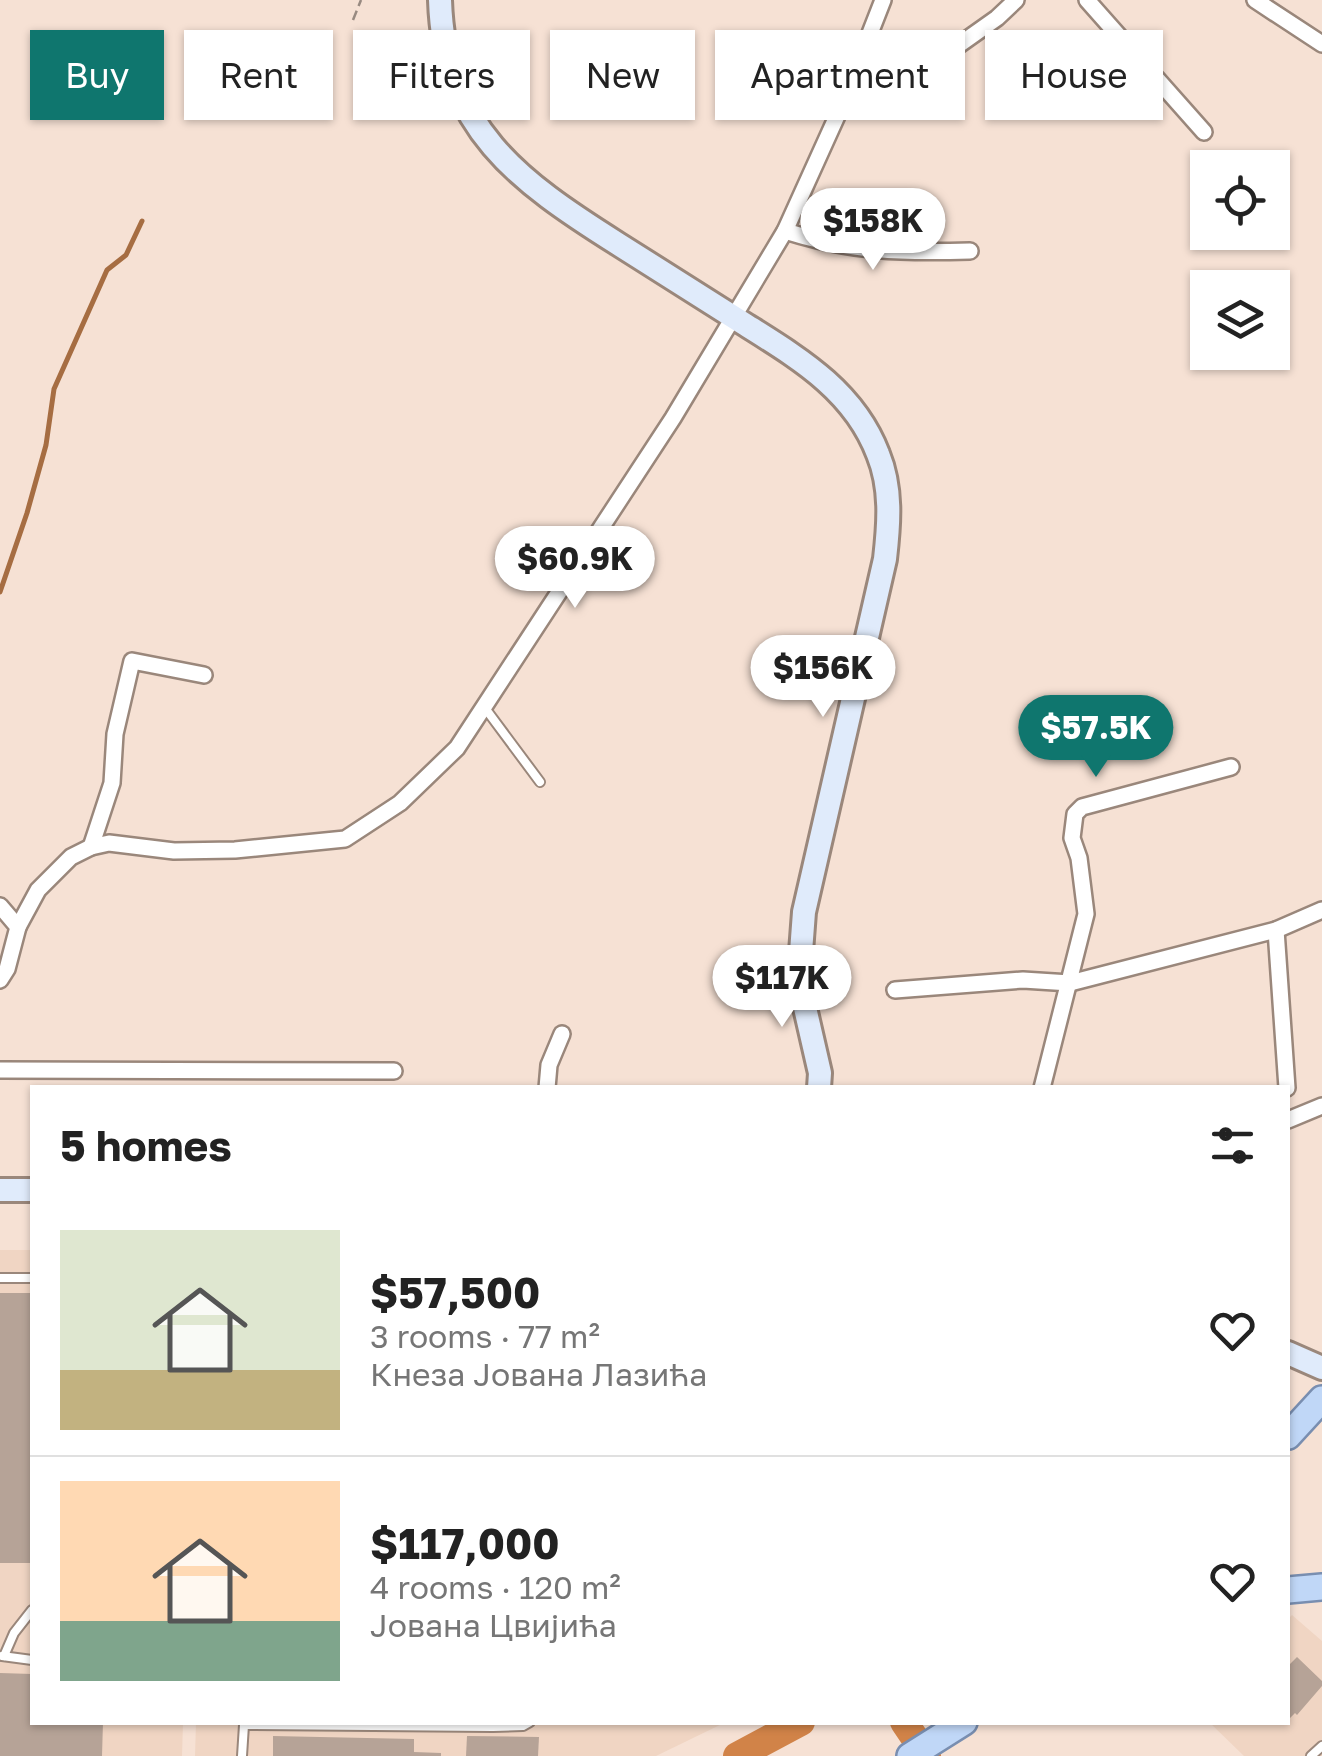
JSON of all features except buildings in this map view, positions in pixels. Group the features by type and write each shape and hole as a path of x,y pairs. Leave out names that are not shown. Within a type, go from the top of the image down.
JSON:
{"main road":[{"path":"440,0 444,39 458,88 483,135 506,163 562,208 817,371 854,410 879,455 889,505 885,559 802,930 803,999 823,1083"},
{"path":"0,1190 30,1190"},
{"path":"1290,1434 1322,1399"},
{"path":"910,1756 959,1725"}],"street":[{"path":"871,30 883,0"},
{"path":"965,40 1016,0"},
{"path":"1087,0 1204,132"},
{"path":"1255,0 1322,44"},
{"path":"0,980 8,969 18,928 38,890 71,857 91,846 109,843 174,852 346,839 400,803 457,748 734,318 784,230 835,120"},
{"path":"784,230 830,245 898,253 970,251"},
{"path":"91,846 112,783 115,734 132,661 204,675"},
{"path":"1043,1085 1086,914 1080,858 1072,838 1076,814 1082,807 1231,767"},
{"path":"0,906 18,928"},
{"path":"895,990 1023,980 1070,982 1276,930 1322,910"},
{"path":"1276,930 1287,1085"},
{"path":"547,1085 549,1065 562,1034"},
{"path":"0,1070 394,1070"},
{"path":"1290,1118 1322,1106"}],"lane":[{"path":"485,708 540,782"},
{"path":"0,1278 30,1278"},
{"path":"30,1613 2,1656 30,1660"},
{"path":"242,1756 244,1725"},
{"path":"429,1725 526,1725"},
{"path":"1311,1756 1322,1746"}],"path":[{"path":"353,20 361,0"}],"shaded area":[{"path":"0,1250 30,1250 30,1725 183,1725 182,1756 0,1756"},
{"path":"1290,1617 1322,1641 1322,1756 1244,1756 1212,1725 1290,1725"},
{"path":"196,1725 720,1725 656,1756 195,1756"}],"waterway":[{"path":"0,592 46,445 54,389 107,270 126,255 142,221"},
{"path":"737,1756 795,1725"},
{"path":"906,1725 927,1756"}]}
